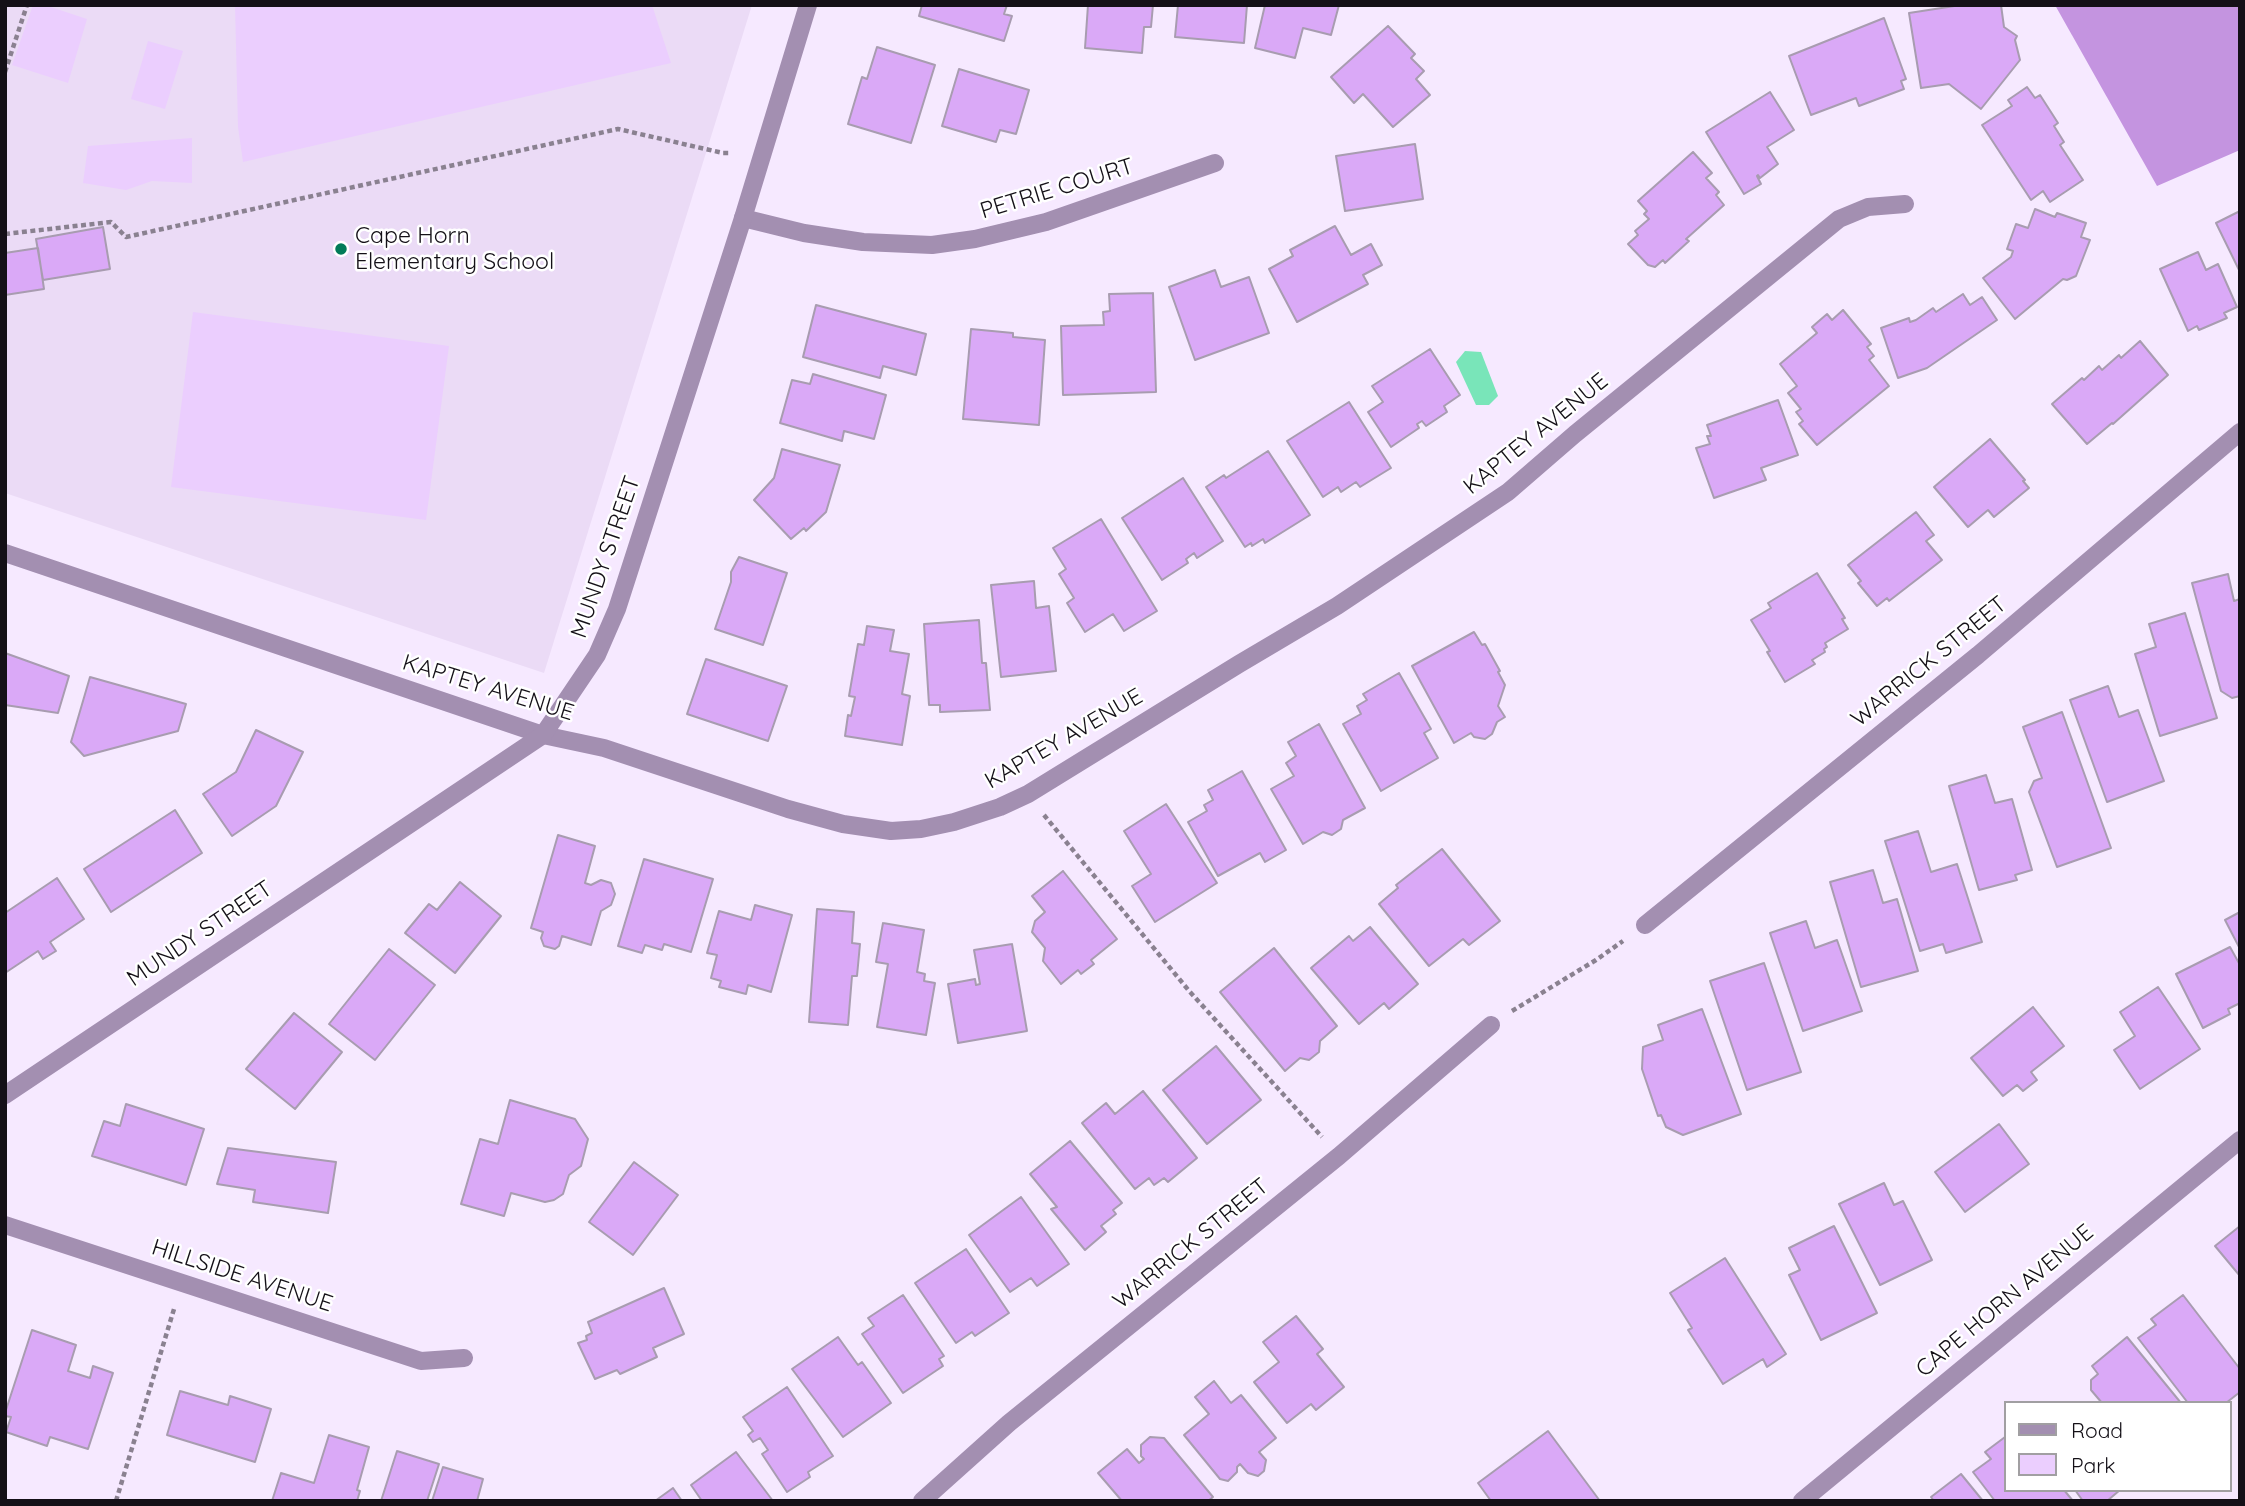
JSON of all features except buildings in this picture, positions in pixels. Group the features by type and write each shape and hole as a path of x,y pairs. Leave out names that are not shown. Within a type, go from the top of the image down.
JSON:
{"street":[{"name":"MUNDY STREET","path":"5,1095 543,735 597,655 617,609 743,218 808,5"},
{"name":"PETRIE COURT","path":"743,218 804,233 863,242 932,245 975,239 1046,222 1215,163"},
{"name":"KAPTEY AVENUE","path":"5,553 543,735 604,748 788,809 843,824 891,831 921,829 954,822 1000,807 1028,794 1337,606 1508,492 1575,434 1839,219 1868,207 1905,204"},
{"name":"WARRICK STREET","path":"1645,925 1978,655 2240,432"},
{"name":"WARRICK STREET","path":"922,1501 1009,1423 1339,1156 1491,1025"},
{"name":"CAPE HORN AVENUE","path":"1802,1501 2240,1140"},
{"name":"HILLSIDE AVENUE","path":"5,1225 421,1360 464,1358"}],"path":[{"path":"5,72 27,5"},
{"path":"5,234 111,222 126,237 618,130 731,153"},
{"path":"1028,794 1060,837 1190,992 1339,1156"},
{"path":"1491,1025 1596,960 1645,925"},
{"path":"116,1501 182,1282"}],"shaded area":[{"name":"Cape Horn Elementary School","path":"5,5 752,5 544,673 5,493"},
{"path":"2055,5 2240,5 2240,150 2157,186"},
{"path":"1465,351 1481,352 1498,396 1489,405 1476,405 1456,362"}],"green space":[{"path":"33,5 45,5 87,19 68,83 12,65"},
{"path":"235,5 652,5 671,63 243,162 238,127"},
{"path":"148,41 183,51 165,109 131,99"},
{"path":"192,138 192,183 152,181 126,190 83,183 88,146"},
{"path":"193,312 449,346 426,520 171,487"}],"place":[{"name":"Cape Horn Elementary School","path":"341,249"}]}
